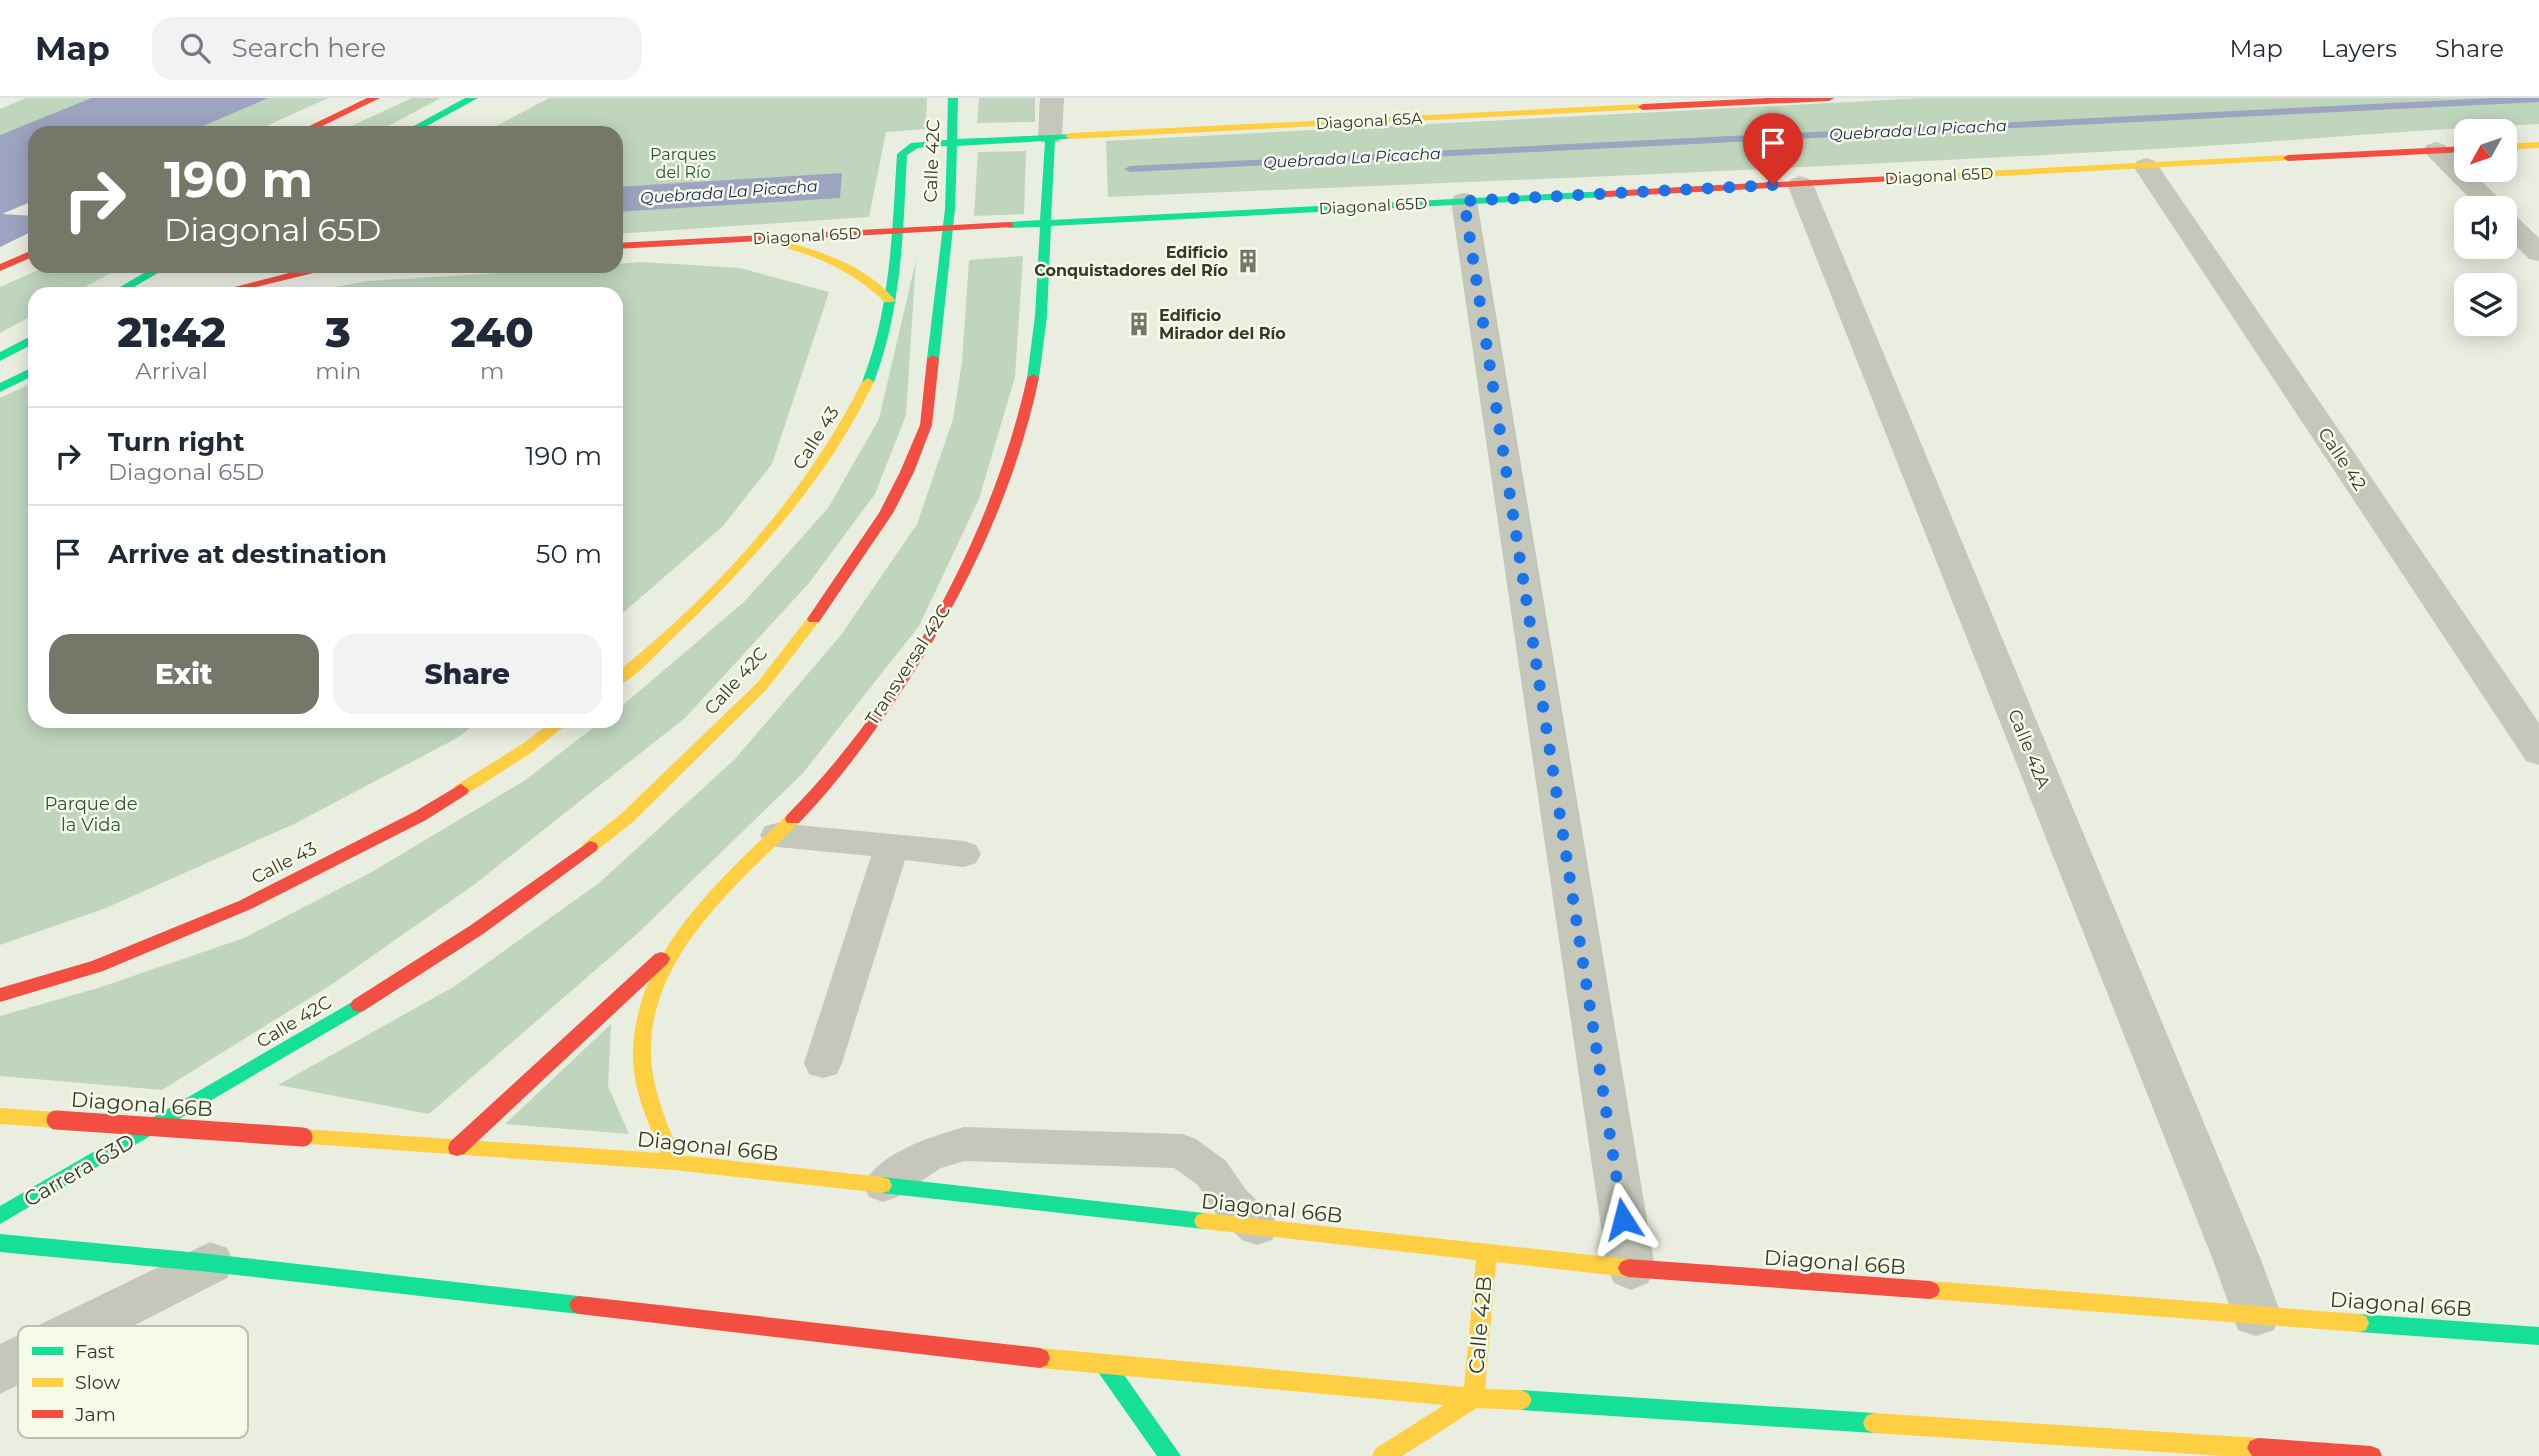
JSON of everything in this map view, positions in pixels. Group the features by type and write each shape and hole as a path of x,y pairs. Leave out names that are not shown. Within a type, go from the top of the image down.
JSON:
{"main road":[{"path":"315,126 375,98"},
{"path":"419,126 473,98"},
{"name":"Calle 42C","path":"231,1082 420,968 537,888 627,818 762,685 832,595 886,513 907,472 926,425 948,228 953,98"},
{"name":"Diagonal 65A","path":"910,147 953,142 1829,98"},
{"name":"Transversal 42C","path":"674,1162 654,1128 640,1072 646,1010 656,979 670,951 691,921 830,779 863,735 923,645 976,552 1007,477 1032,386 1038,340 1050,137"},
{"path":"2517,146 2539,145"},
{"name":"Calle 43","path":"623,675 704,600 777,527 822,468 853,416 872,373 885,332 897,231 902,154 910,147"},
{"name":"Diagonal 65D","path":"623,246 2454,149"},
{"path":"738,239 804,249 833,258 876,284 890,300"},
{"path":"0,268 28,255"},
{"path":"126,287 152,273"},
{"path":"240,287 295,273"},
{"path":"0,357 28,342"},
{"path":"0,388 28,374"},
{"name":"Calle 43","path":"0,995 97,966 245,905 420,816 526,749 554,728"},
{"path":"457,1148 670,951"},
{"name":"Carrera 63D","path":"0,1216 231,1082"},
{"name":"Diagonal 66B","path":"0,1116 674,1162 1631,1268 2539,1336"},
{"path":"0,1242 211,1263 1105,1365 1474,1398 2371,1456"},
{"name":"Calle 42B","path":"1474,1398 1487,1252"},
{"path":"1105,1365 1170,1456"},
{"path":"1383,1456 1474,1398"}],"street":[{"name":"Transversal 42C","path":"1050,137 1052,98"},
{"path":"2435,150 2482,196"},
{"name":"Calle 42","path":"2146,166 2539,752"},
{"name":"Calle 42A","path":"1800,184 2226,1234 2256,1314"},
{"path":"1464,201 1631,1268"},
{"path":"2517,232 2539,253"},
{"path":"87,1326 211,1263"},
{"path":"0,1370 18,1361"}],"lane":[{"path":"777,835 964,854"},
{"path":"823,1063 892,846"},
{"path":"883,1185 928,1155 964,1144 1182,1151 1212,1173 1231,1202 1257,1227"}],"green space":[{"path":"26,98 91,98 0,135 0,109"},
{"path":"265,98 328,98 266,126 202,126"},
{"path":"412,98 441,98 388,126 351,126"},
{"name":"Parques del Río","path":"549,98 927,98 926,129 886,132 869,217 623,234 623,126 496,126"},
{"path":"979,98 1035,98 1035,122 977,123"},
{"path":"1923,98 2539,98 2539,124 2517,125 2517,119 2454,119 2454,129 2187,147 1108,197 1106,141"},
{"path":"1026,151 1024,214 974,216 978,152"},
{"path":"1023,256 1015,377 979,499 919,626 803,773 636,935 429,1114 278,1085 455,986 599,883 735,759 841,635 917,524 953,419 962,362 969,260"},
{"path":"916,260 906,415 875,494 809,583 685,718 475,884 331,985 162,1090 0,1076 0,1016 98,988 244,938 370,873 524,781 593,728 623,728 623,705 745,601 828,508 879,419"},
{"path":"641,262 740,268 829,292 772,464 723,526 623,613 623,287 335,287 368,281 500,273 623,273 623,263"},
{"path":"31,273 111,273 85,287 28,287 28,318 0,333 0,287"},
{"name":"Parque de la Vida","path":"28,385 28,728 470,728 457,738 294,824 106,908 0,945 0,398"},
{"path":"611,1024 608,1086 629,1134 505,1124"}],"water":[{"path":"91,98 268,98 203,126 28,126 28,203 2,214 28,216 28,233 0,247 0,135"},
{"path":"842,173 840,198 623,212 623,187"}],"waterway":[{"name":"Quebrada La Picacha","path":"1130,169 2539,99"}],"traffic: fast":[{"path":"419,126 473,98"},
{"path":"933,359 950,209 953,98"},
{"path":"868,382 878,355 892,299 902,154 915,145 1070,136"},
{"path":"1033,378 1041,316 1050,137"},
{"path":"1009,225 1607,194"},
{"path":"126,287 152,273"},
{"path":"0,357 28,342"},
{"path":"0,388 28,374"},
{"path":"0,1216 359,1005"},
{"path":"882,1185 1204,1221"},
{"path":"0,1243 210,1263 579,1305"},
{"path":"2359,1323 2539,1336"},
{"path":"1105,1365 1170,1456"},
{"path":"1521,1400 1874,1423"}],"traffic: slow":[{"path":"1070,136 1643,107"},
{"path":"2517,146 2539,145"},
{"path":"1909,178 2288,158"},
{"path":"789,246 817,254 843,266 867,281 889,300"},
{"path":"623,675 691,613 768,534 833,447 868,382"},
{"path":"590,847 627,818 762,686 814,619"},
{"path":"461,790 554,728"},
{"path":"674,1162 650,1107 642,1057 647,1012 662,971 687,932 718,894 793,819"},
{"path":"0,1116 56,1120"},
{"path":"303,1137 674,1162 882,1185"},
{"path":"1204,1221 1628,1268"},
{"path":"1383,1456 1474,1398 1487,1252"},
{"path":"1930,1290 2359,1323"},
{"path":"1040,1358 1521,1400"},
{"path":"1874,1423 2258,1448"}],"traffic: jam":[{"path":"315,126 375,98"},
{"path":"1643,107 1829,98"},
{"path":"2288,158 2454,150"},
{"path":"1607,194 1909,178"},
{"path":"623,246 1009,225"},
{"path":"0,268 28,255"},
{"path":"240,287 295,273"},
{"path":"814,619 886,513 907,472 926,425 933,359"},
{"path":"793,819 826,784 870,727 951,598 1001,492 1025,417 1033,378"},
{"path":"0,995 97,966 245,905 420,816 461,790"},
{"path":"359,1005 477,929 590,847"},
{"path":"457,1148 661,959"},
{"path":"56,1120 303,1137"},
{"path":"1628,1268 1930,1290"},
{"path":"579,1305 1040,1358"},
{"path":"2258,1448 2371,1456"}],"place":[{"name":"Edificio Conquistadores del Río","path":"1248,261"},
{"name":"Edificio Mirador del Río","path":"1139,324"}],"route":[{"path":"1623,1219 1464,201 1773,185"}]}
